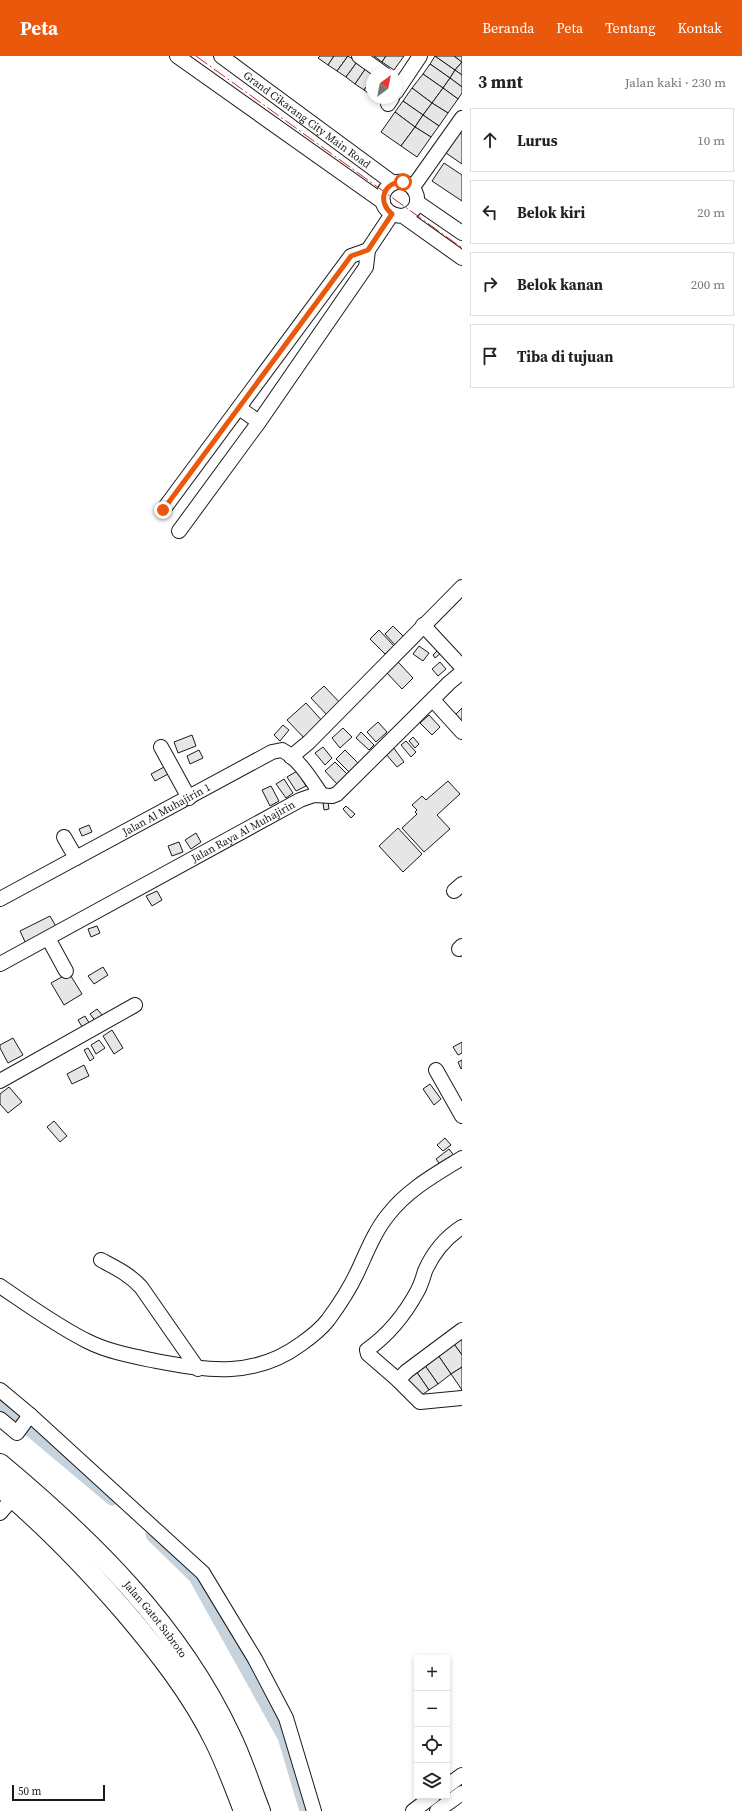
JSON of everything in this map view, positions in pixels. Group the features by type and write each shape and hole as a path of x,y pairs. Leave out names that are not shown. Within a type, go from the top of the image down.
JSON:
{"highway":[{"name":"Jalan Gatot Subroto","path":"0,1464 48,1504 102,1556 168,1632 202,1684 230,1735 260,1811"},
{"name":"Jalan Gatot Subroto","path":"7,1493 89,1570 154,1646 193,1702 215,1741 244,1811"}],"street":[{"path":"177,56 383,202 385,207 462,258"},
{"name":"Grand Cikarang City Main Road","path":"221,56 393,183"},
{"path":"360,56 376,68"},
{"path":"402,79 420,56"},
{"path":"413,187 462,118"},
{"path":"163,510 351,256 368,250 398,215 412,211 417,202 417,197 413,187 403,182 393,183 385,190 383,202"},
{"path":"417,202 462,233"},
{"path":"179,531 259,422 366,267 368,250"},
{"path":"239,408 259,422"},
{"path":"291,757 309,742 462,587"},
{"path":"423,625 462,667"},
{"name":"Jalan Raya Al Muhajirin","path":"0,964 300,800 321,794 332,796 337,794 449,683 462,672"},
{"path":"433,700 462,732"},
{"path":"161,747 189,798"},
{"name":"Jalan Al Muhajirin 1","path":"0,899 272,752 282,750 291,757 306,772 321,794"},
{"path":"64,837 76,858"},
{"path":"48,938 66,971"},
{"path":"0,1081 135,1005"},
{"path":"436,1070 462,1116"},
{"path":"0,1286 77,1336 108,1350 198,1369 230,1370 249,1368 277,1359 314,1335 327,1321 341,1301 356,1276 378,1229 388,1215 399,1202 426,1181 462,1158"},
{"path":"462,1226 436,1250 417,1292 391,1329 384,1337 367,1350 368,1354 398,1380 420,1402 462,1398"},
{"path":"100,1260 127,1273 137,1283 198,1369"},
{"path":"398,1380 407,1371 462,1330"},
{"path":"0,1390 28,1417 203,1573 255,1659 286,1718 314,1811"},
{"path":"0,1420 18,1432 28,1417"},
{"path":"0,1513 7,1493"},
{"path":"450,1784 462,1775"},
{"path":"437,1811 462,1793"},
{"path":"413,1811 429,1799"}],"building":[{"path":"320,56 334,56 328,65 318,58"},
{"path":"334,56 348,56 337,71 328,65"},
{"path":"348,56 357,62 346,77 337,71"},
{"path":"374,56 386,56 382,62"},
{"path":"386,56 404,56 395,68 391,68 382,62"},
{"path":"435,56 455,70 450,78 430,64"},
{"path":"435,56 454,56 462,62 455,70"},
{"path":"454,56 462,56 462,62"},
{"path":"357,62 366,68 355,84 346,77"},
{"path":"462,62 462,75 455,70"},
{"path":"430,64 450,78 443,88 423,74"},
{"path":"366,68 366,87 364,90 355,84"},
{"path":"455,70 462,75 462,87 450,78"},
{"path":"423,74 443,88 432,103 412,88"},
{"path":"450,78 462,87 462,93 458,99 443,88"},
{"path":"412,88 432,103 423,115 403,101"},
{"path":"443,88 458,99 448,113 432,103"},
{"path":"403,101 423,115 415,127 395,112"},
{"path":"432,103 448,113 439,126 423,115"},
{"path":"395,112 415,127 401,146 381,132"},
{"path":"423,115 439,126 431,137 415,127"},
{"path":"415,127 431,137 417,157 401,146"},
{"path":"460,133 462,134 462,164 446,153"},
{"path":"444,163 462,175 462,201 432,181"},
{"path":"393,626 404,637 395,645 385,634"},
{"path":"379,630 394,646 385,654 370,639"},
{"path":"419,646 429,653 423,661 413,654"},
{"path":"438,650 441,653 435,658 433,655"},
{"path":"398,662 413,678 402,689 387,673"},
{"path":"440,662 446,669 438,676 432,669"},
{"path":"324,686 342,705 329,717 311,698"},
{"path":"306,703 325,724 307,741 287,720"},
{"path":"462,708 462,725 453,717"},
{"path":"429,715 440,727 432,735 420,723"},
{"path":"378,722 387,732 376,742 367,732"},
{"path":"283,725 289,730 280,741 274,735"},
{"path":"343,728 352,737 340,748 332,738"},
{"path":"361,732 374,745 369,750 356,738"},
{"path":"192,735 196,746 178,753 174,742"},
{"path":"413,737 419,744 415,748 409,741"},
{"path":"406,741 416,752 411,757 401,745"},
{"path":"323,747 332,758 325,765 315,753"},
{"path":"393,747 404,762 397,767 385,753"},
{"path":"199,750 203,758 190,764 187,756"},
{"path":"345,750 361,766 352,775 336,759"},
{"path":"335,762 347,774 337,784 325,771"},
{"path":"166,766 170,773 155,781 151,774"},
{"path":"297,771 306,786 296,791 287,777"},
{"path":"284,779 293,793 286,798 276,784"},
{"path":"448,781 460,794 437,815 450,829 424,852 402,828 417,814 415,812 417,810 412,805 422,796 426,800"},
{"path":"271,786 279,801 270,806 262,790"},
{"path":"328,802 329,809 324,810 323,803"},
{"path":"346,806 355,814 351,818 343,809"},
{"path":"89,825 92,832 82,836 79,829"},
{"path":"398,828 422,854 403,872 379,846"},
{"path":"196,833 201,842 191,849 185,840"},
{"path":"179,842 183,852 172,856 168,846"},
{"path":"157,891 162,900 152,906 146,896"},
{"path":"50,916 58,930 27,946 20,931"},
{"path":"97,926 100,933 91,937 88,929"},
{"path":"103,967 108,975 94,984 88,976"},
{"path":"69,973 82,994 64,1005 51,983"},
{"path":"97,1009 104,1017 97,1023 90,1014"},
{"path":"85,1016 91,1026 84,1030 78,1020"},
{"path":"112,1030 123,1048 114,1054 103,1036"},
{"path":"13,1038 23,1055 8,1063 0,1048 0,1045"},
{"path":"99,1040 105,1048 96,1054 91,1045"},
{"path":"462,1042 462,1053 458,1055 453,1047"},
{"path":"88,1048 94,1058 90,1061 84,1050"},
{"path":"462,1060 462,1068 461,1069 458,1062"},
{"path":"84,1065 89,1076 72,1084 67,1074"},
{"path":"430,1084 441,1099 434,1105 423,1089"},
{"path":"9,1087 22,1102 8,1113 0,1104 0,1094"},
{"path":"54,1121 67,1136 60,1142 47,1127"},
{"path":"445,1138 451,1145 443,1151 437,1145"},
{"path":"449,1149 455,1157 442,1167 436,1159"},
{"path":"462,1338 462,1355 454,1344"},
{"path":"454,1344 462,1355 462,1367 451,1374 438,1355"},
{"path":"438,1355 451,1374 438,1384 424,1364"},
{"path":"424,1364 438,1384 429,1390 416,1371"},
{"path":"462,1367 462,1390 451,1374"},
{"path":"416,1371 429,1390 416,1399 403,1380"}],"waterway":[{"path":"0,1405 112,1499"},
{"path":"152,1535 195,1577 284,1737 306,1811"}],"power":[{"path":"196,56 462,248"}],"route":[{"path":"163,510 351,256 368,250 392,214 385,207 383,202 385,190 393,183 403,182"}]}
